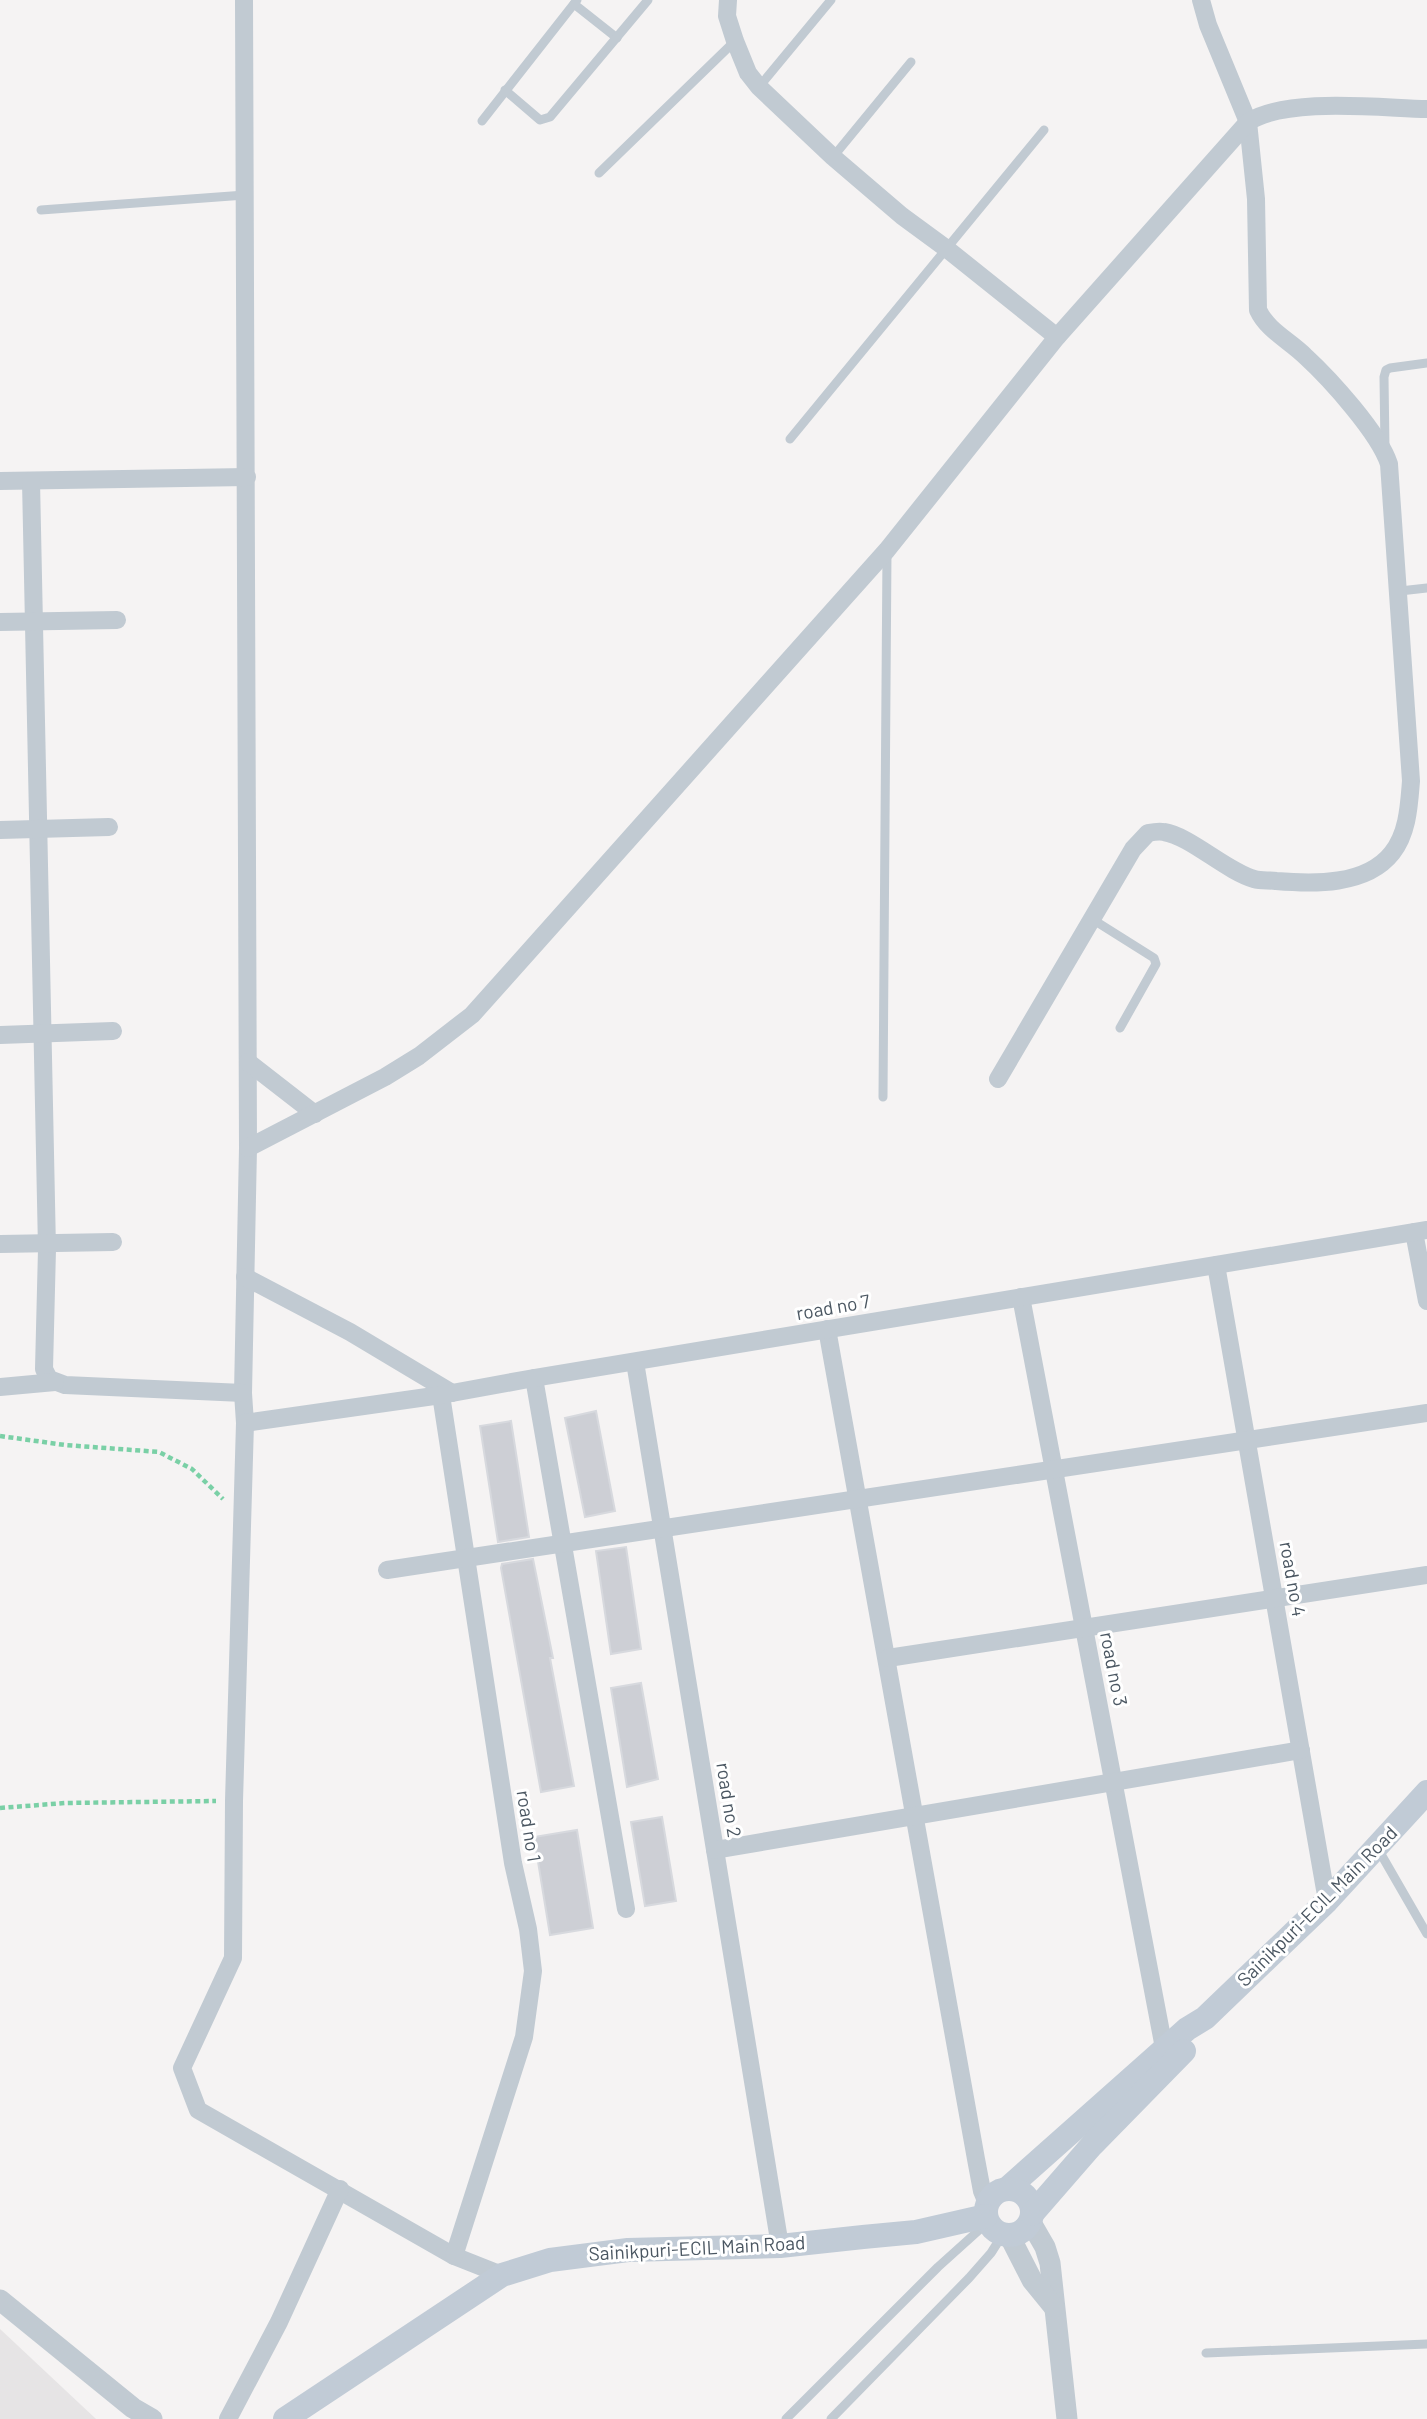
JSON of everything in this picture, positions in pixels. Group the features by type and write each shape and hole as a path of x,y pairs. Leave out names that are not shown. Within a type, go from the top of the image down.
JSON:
{"main road":[{"name":"Sainikpuri-ECIL Main Road","path":"1008,2189 1164,2048 1186,2029 1205,2018 1327,1901 1427,1792"},
{"name":"Sainikpuri-ECIL Main Road","path":"1031,2218 1092,2145 1194,2041 1205,2018"},
{"path":"1008,2189 1026,2196 1030,2202 1031,2218 1021,2231 995,2222 996,2193 1008,2189"},
{"name":"Sainikpuri-ECIL Main Road","path":"285,2419 502,2275 550,2260 600,2252 780,2246 995,2222"}],"street":[{"path":"244,0 248,1148 233,1958 182,2068 198,2110 454,2256 502,2275"},
{"path":"728,0 727,16 735,41 748,73 759,87 833,157 902,216 1057,337"},
{"path":"998,1079 1133,849 1148,832 1164,832 1181,838 1211,858 1254,879 1295,883 1334,882 1369,871 1392,853 1408,819 1411,781 1390,464 1379,440 1324,375 1262,319 1258,310 1256,199 1248,121 1208,25 1201,0"},
{"path":"248,1148 419,1056 472,1015 887,550 1057,337 1248,121 1260,114 1294,106 1427,109"},
{"path":"0,481 247,477"},
{"path":"31,481 47,1243 44,1369 50,1379 65,1385 243,1393"},
{"path":"0,622 117,620"},
{"path":"0,830 109,827"},
{"path":"0,1035 113,1031"},
{"path":"248,1062 315,1114"},
{"path":"1421,1231 1427,1301"},
{"name":"road no 7","path":"245,1423 446,1394 1421,1231"},
{"path":"0,1244 113,1242"},
{"name":"road no 4","path":"1216,1265 1327,1901"},
{"path":"245,1277 350,1332 446,1394"},
{"name":"road no 3","path":"1021,1297 1164,2048"},
{"path":"827,1329 982,2190 995,2222 1032,2280 1056,2309"},
{"name":"road no 2","path":"635,1362 780,2246"},
{"path":"534,1378 626,1909"},
{"path":"0,1387 55,1382"},
{"name":"road no 1","path":"446,1394 467,1558 513,1863 528,1929 533,1971 524,2036 454,2256"},
{"path":"387,1570 1427,1413"},
{"path":"888,1658 1427,1576"},
{"path":"715,1850 1301,1750"},
{"path":"228,2419 279,2322 340,2189"},
{"path":"1031,2218 1045,2247 1056,2309 1067,2419"},
{"path":"0,2300 133,2408 152,2419"}],"lane":[{"path":"505,90 540,120 550,117 648,0"},
{"path":"759,87 831,0"},
{"path":"482,121 576,2 617,38"},
{"path":"599,173 735,41"},
{"path":"833,157 911,62"},
{"path":"790,439 1044,130"},
{"path":"41,210 245,195"},
{"path":"1385,452 1386,370 1427,363"},
{"path":"883,1097 887,550"},
{"path":"1399,592 1427,588"},
{"path":"1092,919 1154,958 1156,964 1120,1028"},
{"path":"1377,1847 1427,1934"},
{"path":"786,2419 938,2267 995,2222"},
{"path":"831,2419 991,2253 995,2222"},
{"path":"1206,2353 1427,2344"}],"path":[{"path":"0,1436 65,1445 159,1452 192,1469 242,1518"},
{"path":"0,1808 234,1801"}],"shaded area":[{"path":"0,2329 96,2419 0,2419"}],"building":[{"path":"596,1411 615,1511 585,1517 565,1418"},
{"path":"511,1421 529,1537 498,1542 480,1426"},
{"path":"626,1547 641,1649 611,1654 596,1551"},
{"path":"533,1559 574,1786 541,1792 501,1568 502,1564"},
{"path":"641,1683 658,1779 627,1787 611,1688"},
{"path":"662,1817 676,1901 645,1906 631,1822"},
{"path":"577,1830 593,1928 550,1935 534,1837"}]}
